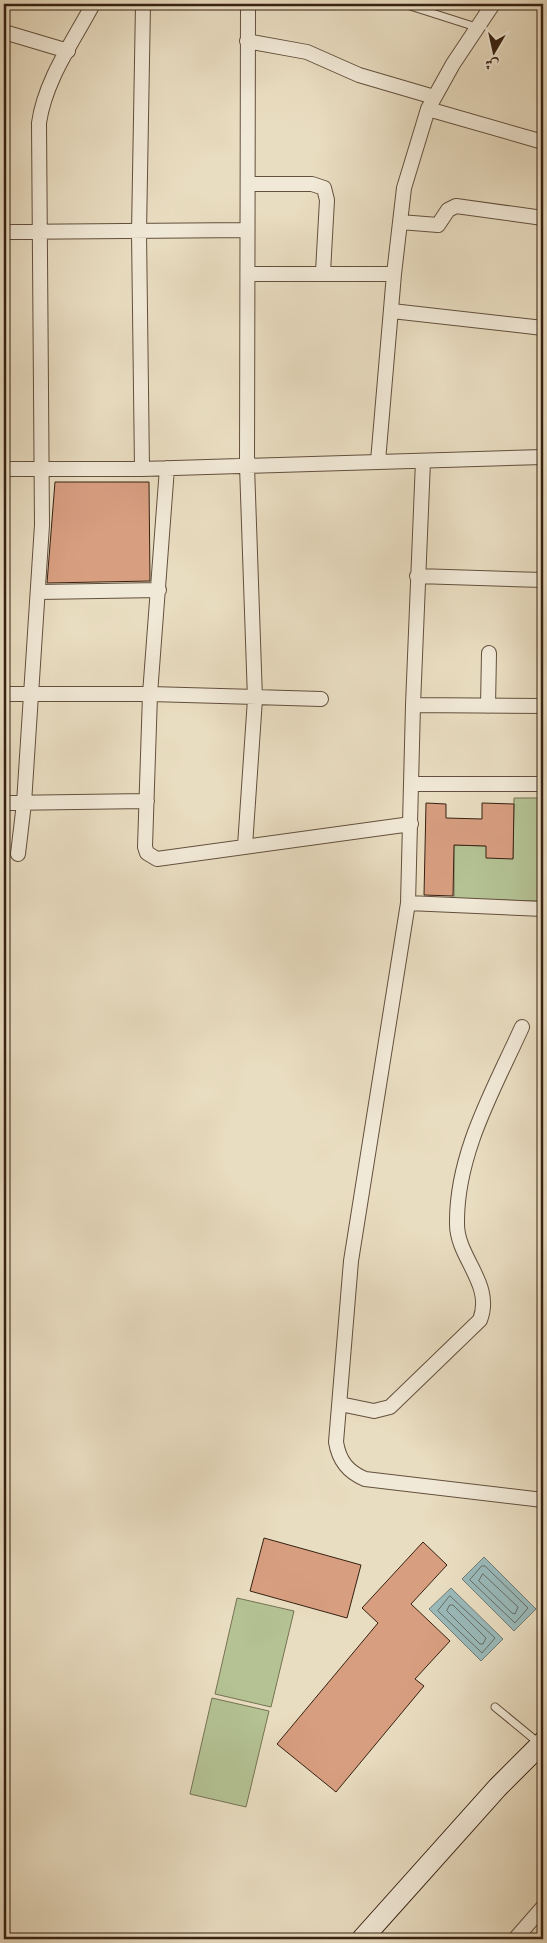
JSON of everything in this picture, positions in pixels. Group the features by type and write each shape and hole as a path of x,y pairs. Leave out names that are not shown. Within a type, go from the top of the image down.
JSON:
{"main road":[{"path":"362,1939 498,1787 542,1743"}],"street":[{"path":"18,854 24,803 39,592 42,469 37,142 41,107 48,87 93,4"},
{"path":"142,469 139,232 143,4"},
{"path":"245,846 255,699 247,466 248,4"},
{"path":"378,461 394,274 404,188 431,103 476,27 493,4"},
{"path":"4,32 68,51"},
{"path":"247,41 307,52 431,103 543,142"},
{"path":"248,184 312,184 324,188 327,200 323,272"},
{"path":"400,222 438,224 450,208 456,206 543,218"},
{"path":"4,232 247,230"},
{"path":"248,274 323,272 394,274"},
{"path":"392,311 543,328"},
{"path":"4,469 142,469 543,457"},
{"path":"423,461 417,576 408,903 352,1261 337,1450 344,1465 358,1476 386,1483 543,1500"},
{"path":"167,468 150,694 145,847 147,853 153,858 411,824"},
{"path":"417,576 543,580"},
{"path":"39,592 159,590"},
{"path":"488,706 489,653"},
{"path":"4,694 150,694 255,699 321,699"},
{"path":"413,705 543,706"},
{"path":"410,784 543,784"},
{"path":"4,803 147,800"},
{"path":"408,903 543,909"},
{"path":"340,1404 374,1411 390,1407 480,1320 483,1312 482,1287 457,1232 461,1190 469,1150 522,1027"},
{"path":"515,1939 542,1910"}],"lane":[{"path":"404,4 476,27"},
{"path":"495,1707 542,1743"}],"green space":[{"path":"514,798 543,798 543,901 454,899 454,845 486,846 513,858"},
{"path":"237,1598 294,1611 271,1707 215,1694"},
{"path":"212,1698 269,1711 246,1807 190,1794"}],"water":[{"path":"484,1557 536,1609 514,1631 462,1579"},
{"path":"451,1588 503,1639 481,1661 429,1609"}],"building":[{"path":"55,482 149,482 150,581 47,583"},
{"path":"426,803 446,804 446,818 482,819 482,803 514,804 513,859 486,858 486,846 454,845 453,896 424,895"},
{"path":"264,1538 361,1565 347,1618 250,1591"},
{"path":"423,1542 447,1565 411,1604 450,1641 415,1679 424,1686 336,1792 277,1744 378,1623 362,1608"}]}
